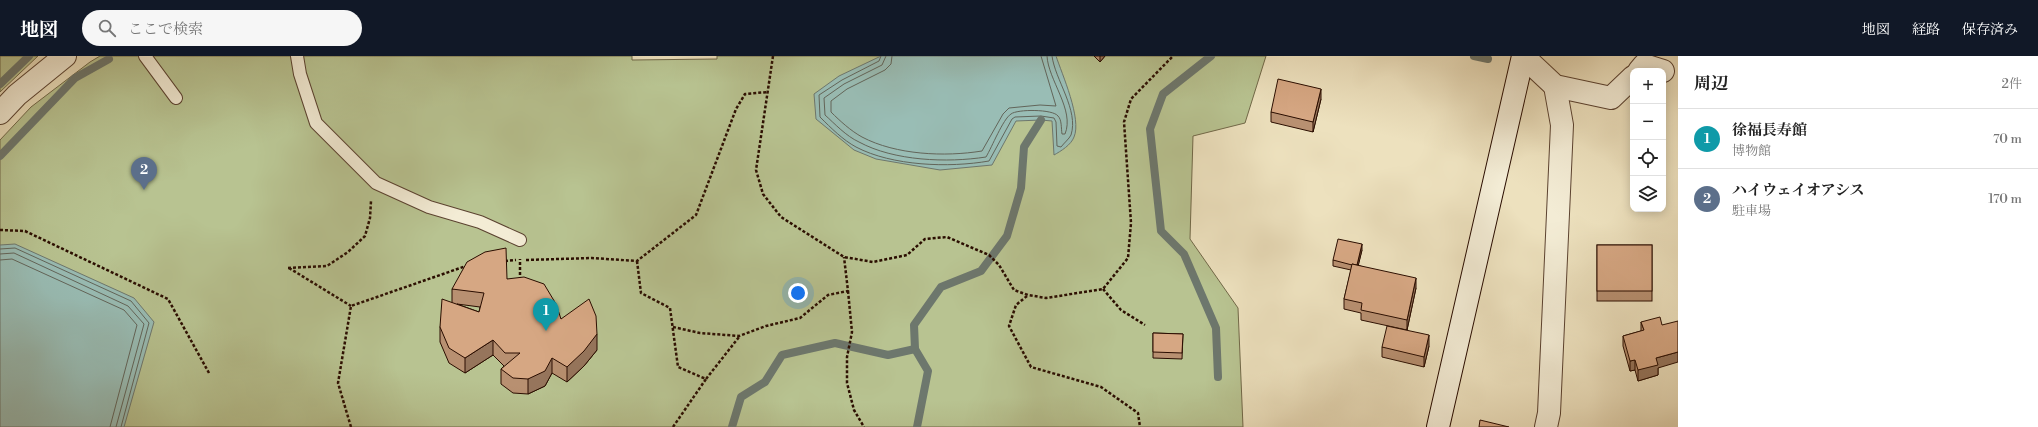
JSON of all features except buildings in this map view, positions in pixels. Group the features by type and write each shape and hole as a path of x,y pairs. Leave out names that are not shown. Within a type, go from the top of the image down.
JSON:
{"street":[{"path":"0,113 17,95 65,56"},
{"path":"1523,56 1555,86 1611,98 1630,80"},
{"path":"1438,427 1523,56"},
{"path":"1642,68 1644,65 1654,68"},
{"path":"1666,72 1678,76"},
{"path":"1546,427 1549,413 1562,124 1555,86"}],"lane":[{"path":"145,56 176,98"},
{"path":"297,56 300,74 316,124 376,183 429,207 480,222 520,240"}],"path":[{"path":"774,56 756,170 763,194 781,217 844,257 873,262 907,255 925,239 947,237 989,255 999,265 1014,290 1028,295 1046,298 1103,289 1128,258 1131,223 1124,122 1131,99 1173,56"},
{"path":"500,261 592,258 637,261 696,215 736,109 745,94 768,92"},
{"path":"351,306 288,268 327,266 348,252 365,236 370,218 372,179"},
{"path":"0,230 25,231 168,299 209,373"},
{"path":"520,240 520,286"},
{"path":"844,257 852,332 847,357 847,383 854,410 864,427"},
{"path":"637,261 641,293 670,308 678,367 706,379"},
{"path":"351,306 472,264"},
{"path":"1103,289 1121,310 1145,325"},
{"path":"673,328 700,333 739,336 766,326 800,318 828,295 848,291"},
{"path":"1028,295 1016,305 1009,326 1031,367 1101,388 1138,413 1140,427"},
{"path":"351,306 338,383 351,427"},
{"path":"673,427 706,379 739,336"}],"green space":[{"path":"0,56 38,56 0,92"},
{"path":"100,56 632,56 632,60 717,59 717,56 1266,56 1245,123 1193,136 1190,239 1238,308 1243,427 0,427 0,140 31,107"}],"water":[{"path":"881,56 1056,56 1073,108 1076,129 1073,140 1063,150 1054,155 1052,121 1016,121 992,165 940,170 876,159 854,150 816,119 814,94 839,76"},
{"path":"15,244 134,298 154,322 124,427 0,427 0,245"}],"waterway":[{"path":"0,84 29,56"},
{"path":"1211,56 1163,94 1150,129 1161,231 1184,254 1216,328 1218,377"},
{"path":"1474,56 1488,59"},
{"path":"0,156 75,78 109,59"},
{"path":"917,427 928,371 915,349 914,325 941,287 981,271 1007,236 1021,188 1024,147 1041,120"},
{"path":"732,427 741,397 765,382 782,355 835,343 888,355 915,349"}],"place":[{"name":"ハイウェイオアシス","path":"144,190"},
{"name":"徐福長寿館","path":"546,331"}]}
